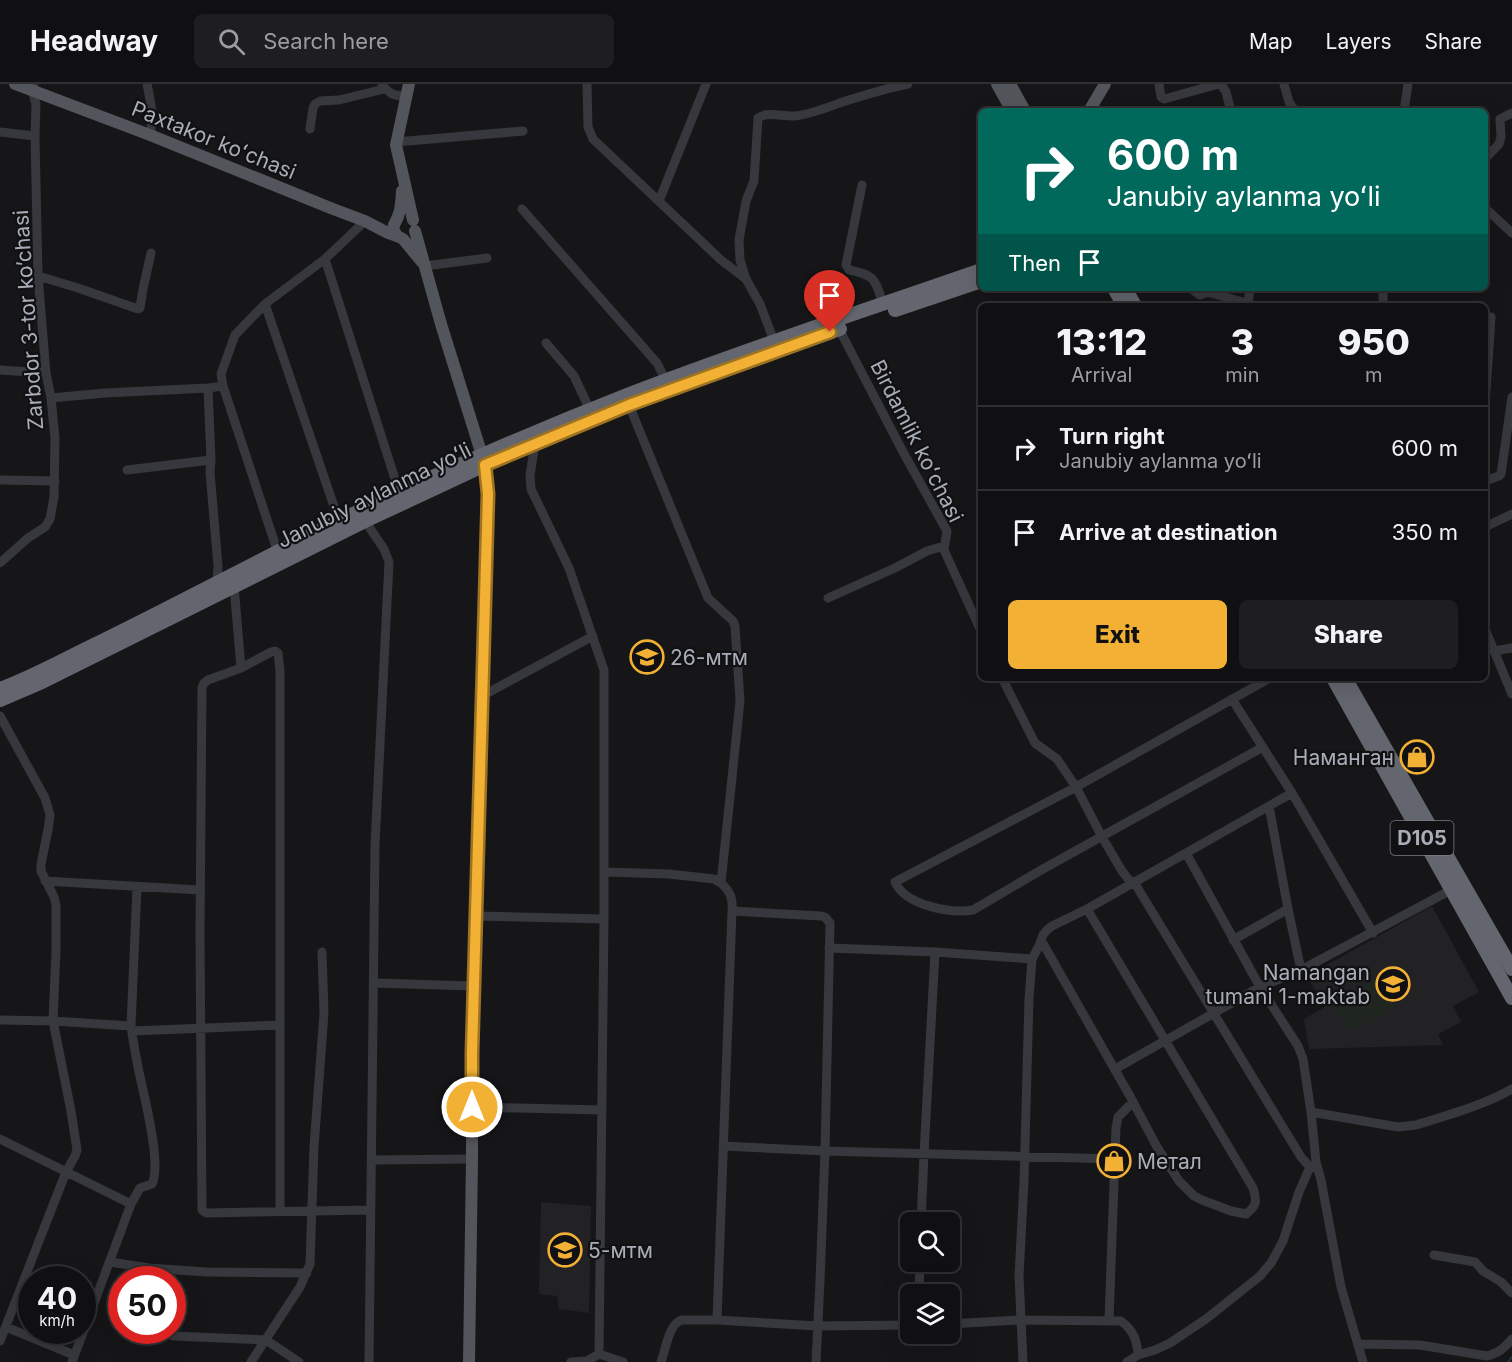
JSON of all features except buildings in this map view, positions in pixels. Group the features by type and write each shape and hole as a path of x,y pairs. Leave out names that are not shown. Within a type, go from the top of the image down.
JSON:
{"highway":[{"name":"Janubiy aylanma yoʻli","path":"0,689 153,616 396,494 484,460 535,444 629,405 837,325 883,304 978,271"},
{"name":"Janubiy aylanma yoʻli","path":"0,700 42,682 484,460 590,410 774,341 837,325 978,282"},
{"name":"D105","path":"1335,681 1512,998"},
{"name":"D105","path":"1347,681 1512,969"}],"main road":[{"name":"Paxtakor koʻchasi","path":"15,84 33,87 364,221 386,232 398,229"},
{"path":"409,84 396,150 441,324 484,460 488,494 474,986 470,1362"},
{"path":"997,84 1010,108"},
{"path":"1010,84 1023,108"},
{"path":"1091,108 1105,84"},
{"path":"402,174 398,229 425,266"},
{"path":"398,229 406,217 414,225"},
{"path":"398,229 411,237 414,225"}],"street":[{"path":"147,84 153,120 150,135"},
{"path":"587,84 588,127 591,135 721,260 746,279"},
{"path":"659,201 706,84"},
{"path":"774,341 760,304 746,279 740,260 739,240 747,201 754,181 758,118 768,115 795,116 908,84"},
{"path":"1158,84 1161,97 1164,99 1220,84 1226,92 1230,108"},
{"path":"1284,84 1293,108"},
{"path":"1404,108 1408,84"},
{"path":"310,129 313,108 320,101 339,100 382,86 392,94 405,97"},
{"name":"Zarbdor 3-tor koʼchasi","path":"0,562 45,527 50,519 54,497 55,438 46,372 38,276 36,104 33,87"},
{"path":"1488,156 1499,144 1500,119 1512,113"},
{"path":"396,142 523,131"},
{"path":"0,132 35,136"},
{"path":"862,185 846,265 849,270 868,275 873,279 883,304"},
{"path":"522,209 657,363 666,381"},
{"path":"1488,211 1512,233"},
{"path":"278,553 220,374 235,335 265,304 325,259 364,221"},
{"path":"38,276 138,309 151,253"},
{"path":"425,266 487,258"},
{"path":"325,259 394,476"},
{"path":"1194,291 1200,295 1207,292 1245,303"},
{"path":"265,304 339,521"},
{"path":"1488,361 1491,317"},
{"name":"Birdamlik koʻchasi","path":"837,325 947,531 944,550 978,625"},
{"path":"546,343 574,376 590,410"},
{"path":"0,370 46,372"},
{"path":"51,398 223,386"},
{"path":"208,388 210,472 218,566 217,583"},
{"path":"1488,480 1501,474 1512,397"},
{"path":"629,405 708,598 730,617 735,626 740,701 721,883"},
{"path":"535,444 530,475 531,489 569,568 604,670 604,919 599,1354"},
{"path":"127,470 211,460"},
{"path":"0,480 55,481"},
{"path":"1488,526 1512,514"},
{"path":"365,521 384,549 389,562 375,845 369,1362"},
{"name":"Birdamlik koʻchasi","path":"828,598 896,568 927,551 944,546"},
{"path":"234,586 241,668"},
{"path":"482,696 593,636"},
{"path":"1488,636 1512,694"},
{"path":"1494,651 1512,648"},
{"path":"280,1211 280,671 278,653 275,651 241,668 208,680 202,688 200,890 202,1210 206,1213 370,1210"},
{"path":"1004,681 1035,744 1057,759 1076,787 1125,877 1134,882 1302,1157 1314,1168 1341,1287 1363,1362"},
{"path":"1263,747 969,911 926,905 907,897 895,882 1076,787 1265,681"},
{"path":"1232,699 1292,794 1373,933"},
{"path":"0,716 45,798 50,815 41,871 54,897 57,914 53,1021 76,1143 75,1156 66,1172 5,1319 0,1341"},
{"path":"1023,1362 1019,1276 1032,959 1047,930 1052,926 1292,794"},
{"path":"1269,806 1301,970"},
{"path":"1127,1362 1138,1355 1162,1347 1188,1331 1260,1276 1271,1263 1283,1241 1299,1192 1316,1162 1303,1059 1298,1046 1260,987 1186,853"},
{"path":"604,872 669,874 714,879 721,883 731,895 733,902 717,1320"},
{"path":"45,881 200,890"},
{"path":"5,1319 73,1359 131,1204 140,1188 150,1186 154,1182 148,1110 131,1028 137,886"},
{"path":"1115,1069 1260,987 1301,970 1451,890"},
{"path":"1041,940 1157,1148 1179,1181 1194,1196 1202,1200 1245,1214 1253,1208 1256,1197 1253,1188 1086,909"},
{"path":"1233,940 1288,909"},
{"path":"732,911 825,917 830,923 825,1151 816,1362"},
{"path":"476,916 604,919"},
{"path":"829,948 1032,959"},
{"path":"251,1362 300,1287 310,1264 314,1147 324,1013 322,952"},
{"path":"921,1212 935,952"},
{"path":"374,983 474,986"},
{"path":"0,1020 53,1021 131,1028 280,1025"},
{"path":"1311,1112 1398,1127 1416,1125 1475,1106 1512,1089"},
{"path":"1109,1320 1114,1159 1118,1118 1133,1102"},
{"path":"472,1107 602,1110"},
{"path":"0,1139 131,1204"},
{"path":"724,1146 1114,1159"},
{"path":"371,1160 472,1159"},
{"path":"1434,1255 1475,1262 1512,1293"},
{"path":"110,1262 149,1268 206,1272 307,1273"},
{"path":"661,1362 672,1327 681,1320 817,1326 900,1325"},
{"path":"960,1323 1020,1320 1121,1322 1132,1330 1137,1343 1138,1355"},
{"path":"186,1337 266,1340 299,1362"},
{"path":"1359,1344 1420,1345 1487,1356 1503,1350 1512,1339"},
{"path":"571,1362 587,1361 599,1354 623,1362"}],"shaded area":[{"name":"Namangan tumani 1-maktab","path":"1432,906 1479,992 1453,1006 1461,1022 1438,1034 1443,1045 1309,1049 1304,1019 1325,1007 1307,976"},
{"path":"1380,977 1396,1007 1349,1032 1333,1002"},
{"name":"5-мтм","path":"541,1202 591,1206 589,1313 559,1309 557,1296 539,1294"}],"waterway":[{"path":"1508,1362 1512,1357"}],"place":[{"name":"26-мтм","path":"647,657"},
{"name":"Наманган","path":"1417,757"},
{"name":"Namangan tumani 1-maktab","path":"1393,984"},
{"name":"Метал","path":"1114,1161"},
{"name":"5-мтм","path":"565,1250"}],"route":[{"path":"472,1107 488,494 485,465 629,405 830,332"}]}
